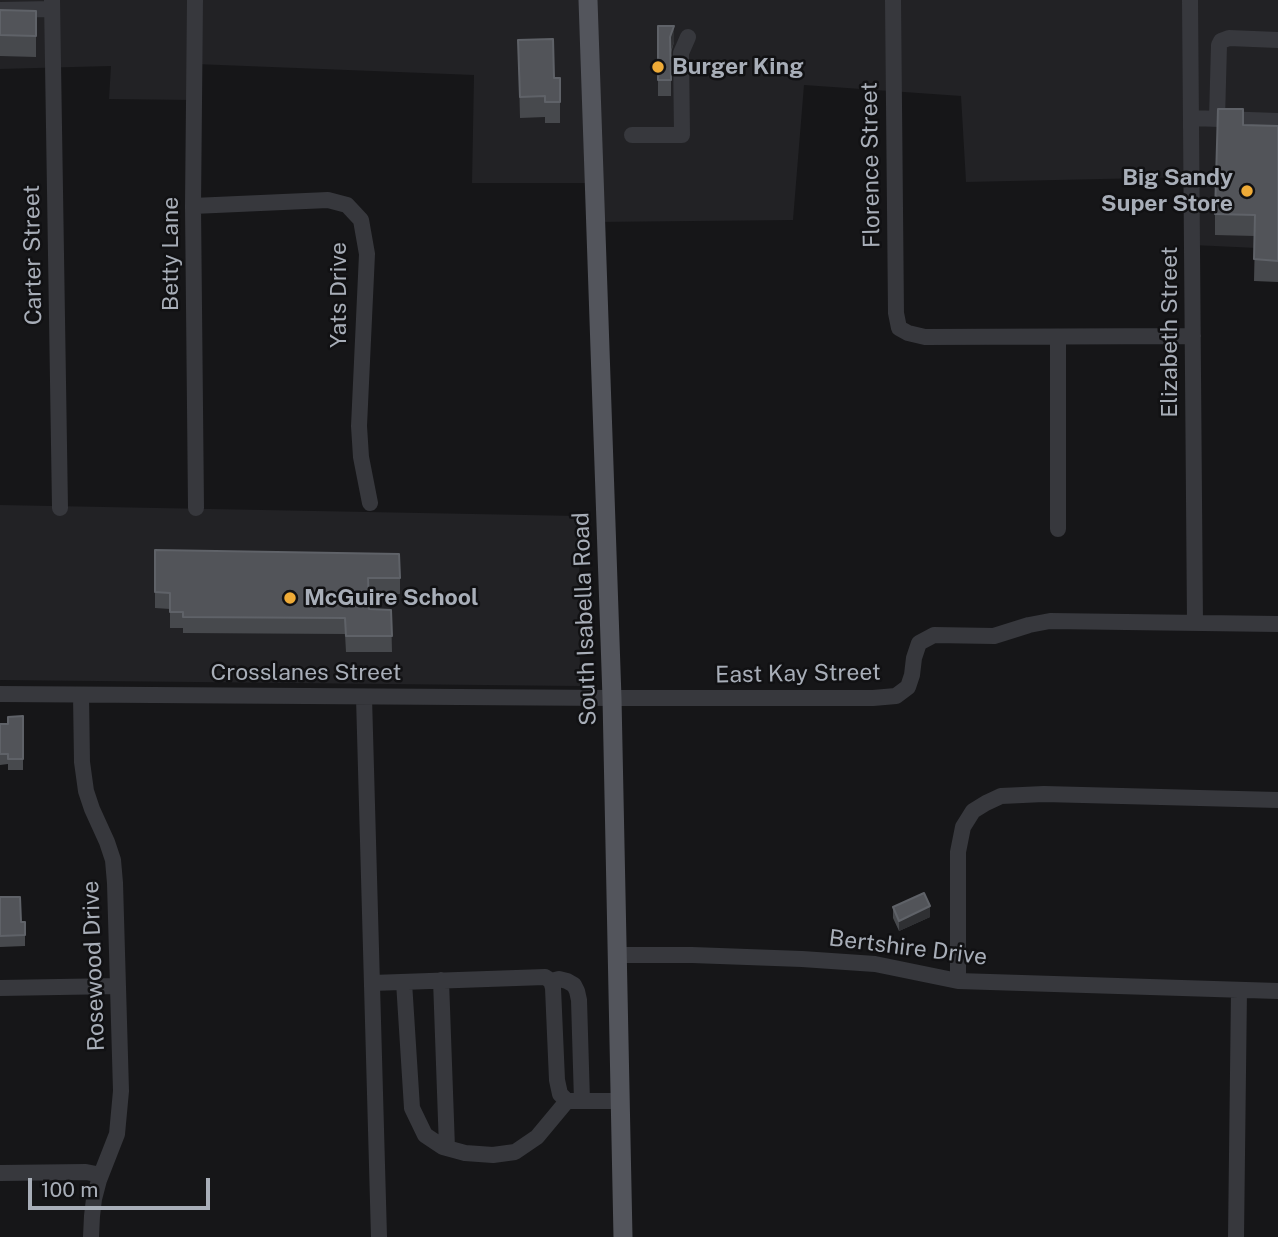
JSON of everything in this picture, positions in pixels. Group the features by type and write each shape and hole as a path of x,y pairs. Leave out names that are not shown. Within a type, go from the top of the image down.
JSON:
{"main road":[{"name":"South Isabella Road","path":"588,0 612,698 623,1237"}],"street":[{"name":"Betty Lane","path":"195,0 192,206 196,508"},
{"name":"Florence Street","path":"893,0 895,313 899,328 925,337 1058,338"},
{"name":"Elizabeth Street","path":"1190,0 1195,622"},
{"path":"1,7 52,4"},
{"name":"Carter Street","path":"52,4 60,508"},
{"path":"632,135 682,135 681,53 688,37"},
{"path":"1217,119 1221,41 1229,38 1278,40"},
{"path":"1191,118 1278,121"},
{"name":"Yats Drive","path":"192,206 328,200 347,205 361,220 367,254 359,426 361,457 370,503"},
{"path":"1058,528 1058,338 1193,336"},
{"name":"East Kay Street","path":"612,698 873,698 896,695 908,687 919,643 934,635 994,636 1050,621 1278,624"},
{"name":"Crosslanes Street","path":"0,694 612,698"},
{"name":"Rosewood Drive","path":"81,695 82,762 86,791 113,860 121,1091 117,1134 94,1199 91,1237"},
{"path":"364,696 379,1237"},
{"path":"958,981 958,852 963,827 973,811 986,803 1001,796 1044,794 1278,800"},
{"name":"Bertshire Drive","path":"616,955 692,955 876,964 958,981 1278,991"},
{"path":"372,983 545,977 551,981 553,988 559,1094 575,1101 620,1101"},
{"path":"404,982 412,1108 425,1135 447,1148 493,1156 515,1152 537,1137 575,1101 579,1000 574,985 559,979 551,981"},
{"path":"441,981 447,1148"},
{"path":"0,988 118,986"},
{"path":"1236,1237 1239,990"},
{"path":"0,1173 86,1172 101,1175"}],"shaded area":[{"path":"0,0 1278,0 1278,249 1193,245 1192,177 966,182 961,96 804,85 793,220 596,222 594,183 472,183 474,75 195,64 194,100 109,99 111,66 0,69"},
{"name":"McGuire School","path":"0,505 579,516 580,686 0,680"}],"building":[{"path":"0,10 36,11 36,36 0,35"},
{"path":"658,26 674,26 670,37 671,80 658,80"},
{"path":"553,39 554,78 560,78 560,102 545,102 545,96 520,97 518,40"},
{"name":"Big Sandy Super Store","path":"1218,109 1243,109 1243,125 1278,126 1278,261 1254,259 1255,215 1215,214"},
{"path":"155,550 399,554 400,578 368,578 369,609 391,610 392,636 346,636 345,618 183,617 183,612 170,612 170,593 155,592"},
{"path":"23,716 23,759 8,759 8,754 0,754 0,724 8,724 8,717"},
{"path":"924,893 930,906 899,921 893,907"},
{"path":"0,897 20,897 21,922 25,922 25,935 0,936"}],"place":[{"name":"Burger King","path":"658,67"},
{"name":"Big Sandy Super Store","path":"1247,191"},
{"name":"McGuire School","path":"290,598"}]}
